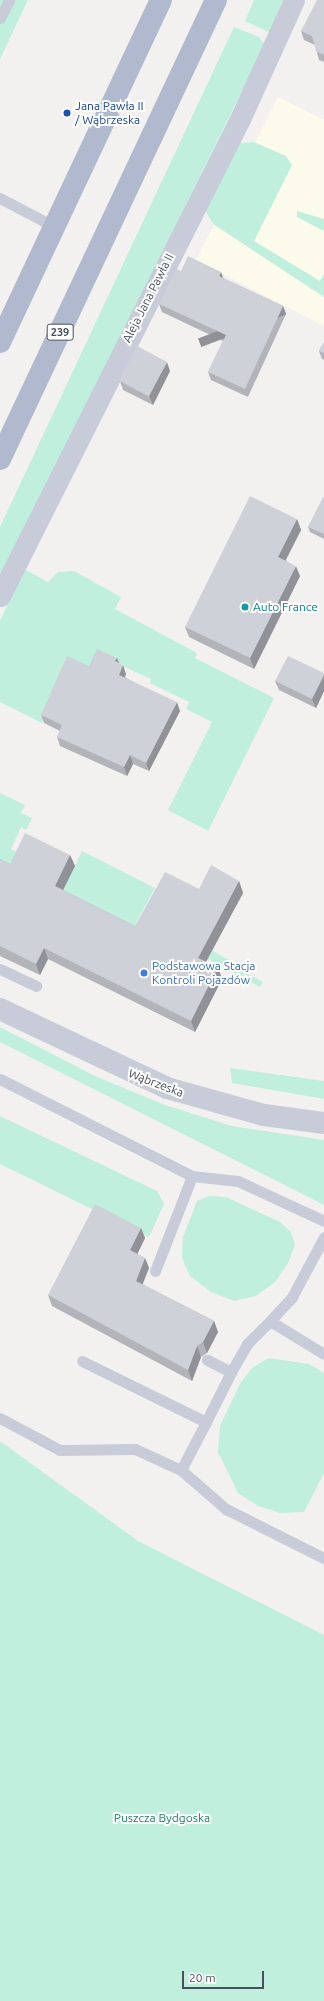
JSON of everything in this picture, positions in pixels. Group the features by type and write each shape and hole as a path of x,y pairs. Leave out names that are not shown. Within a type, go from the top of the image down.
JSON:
{"main road":[{"path":"0,342 161,0"},
{"name":"239","path":"0,459 216,0"}],"street":[{"name":"Aleja Jana Pawła II","path":"0,596 241,117 294,0"},
{"name":"Wąbrzeska","path":"0,1009 167,1088 264,1115 324,1123"}],"lane":[{"path":"0,18 9,0"},
{"path":"0,198 55,227"},
{"path":"0,969 36,986"},
{"path":"0,1079 192,1176 238,1181 324,1221"},
{"path":"155,1271 192,1176"},
{"path":"181,1470 247,1344 292,1297 324,1237"},
{"path":"270,1321 324,1354"},
{"path":"207,1360 231,1372"},
{"path":"82,1361 206,1422"},
{"path":"0,1418 60,1450 135,1449 181,1470 226,1508 324,1558"}],"shaded area":[{"path":"278,97 324,120 324,326 196,260"}],"green space":[{"path":"0,0 28,0 0,59"},
{"path":"254,0 283,0 269,32 245,21"},
{"path":"234,27 259,37 265,45 0,579 0,527"},
{"path":"254,142 286,156 292,165 254,241 320,281 324,274 324,297 213,224 205,210 240,143"},
{"path":"297,211 324,219 324,231 297,217"},
{"path":"24,569 48,582 58,572 74,571 121,597 115,609 197,653 195,658 274,698 208,831 168,810 212,722 186,709 189,702 150,683 151,679 98,655 91,672 69,663 42,723 0,702 0,621"},
{"path":"0,793 25,805 21,813 32,818 26,830 21,827 11,849 69,878 82,851 155,888 135,925 190,938 243,968 242,971 263,982 260,987 206,959 0,868"},
{"path":"0,1027 95,1076 165,1105 232,1126 324,1140 324,1205 0,1042"},
{"path":"230,1068 324,1081 324,1099 232,1083"},
{"path":"0,1116 157,1191 164,1204 149,1237 0,1164"},
{"path":"209,1196 226,1197 280,1222 291,1232 295,1245 288,1263 275,1282 256,1296 234,1301 211,1292 190,1276 182,1258 183,1237 197,1201"},
{"path":"269,1358 309,1364 324,1373 324,1473 304,1512 280,1513 258,1506 238,1493 218,1452 220,1426 241,1382 253,1367"},
{"name":"Puszcza Bydgoska","path":"0,1441 138,1541 324,1635 324,2001 0,2001"}],"building":[{"path":"317,0 324,0 324,55 316,51 312,36 301,31"},
{"path":"188,256 221,272 219,276 283,306 245,389 208,372 226,335 159,304 177,269 181,271"},
{"path":"324,342 324,353 319,351"},
{"path":"137,346 167,362 149,396 119,380"},
{"name":"Auto France","path":"250,496 297,519 278,557 296,566 250,658 185,627"},
{"path":"323,497 324,498 324,534 308,527"},
{"path":"97,649 117,658 115,661 123,665 119,675 177,702 146,763 130,755 124,767 57,737 62,725 41,715 67,656 89,666"},
{"path":"288,656 324,673 312,699 275,681"},
{"path":"25,833 70,855 55,886 135,926 165,872 199,889 211,865 239,881 198,958 218,967 191,1021 44,948 36,964 0,946 0,859 10,864"},
{"path":"95,1204 141,1228 130,1250 145,1258 136,1281 214,1321 203,1342 197,1346 188,1370 48,1295"}],"place":[{"name":"Jana Pawła II / Wąbrzeska","path":"67,113"},
{"name":"Auto France","path":"245,607"},
{"name":"Podstawowa Stacja Kontroli Pojazdów","path":"144,973"}]}
